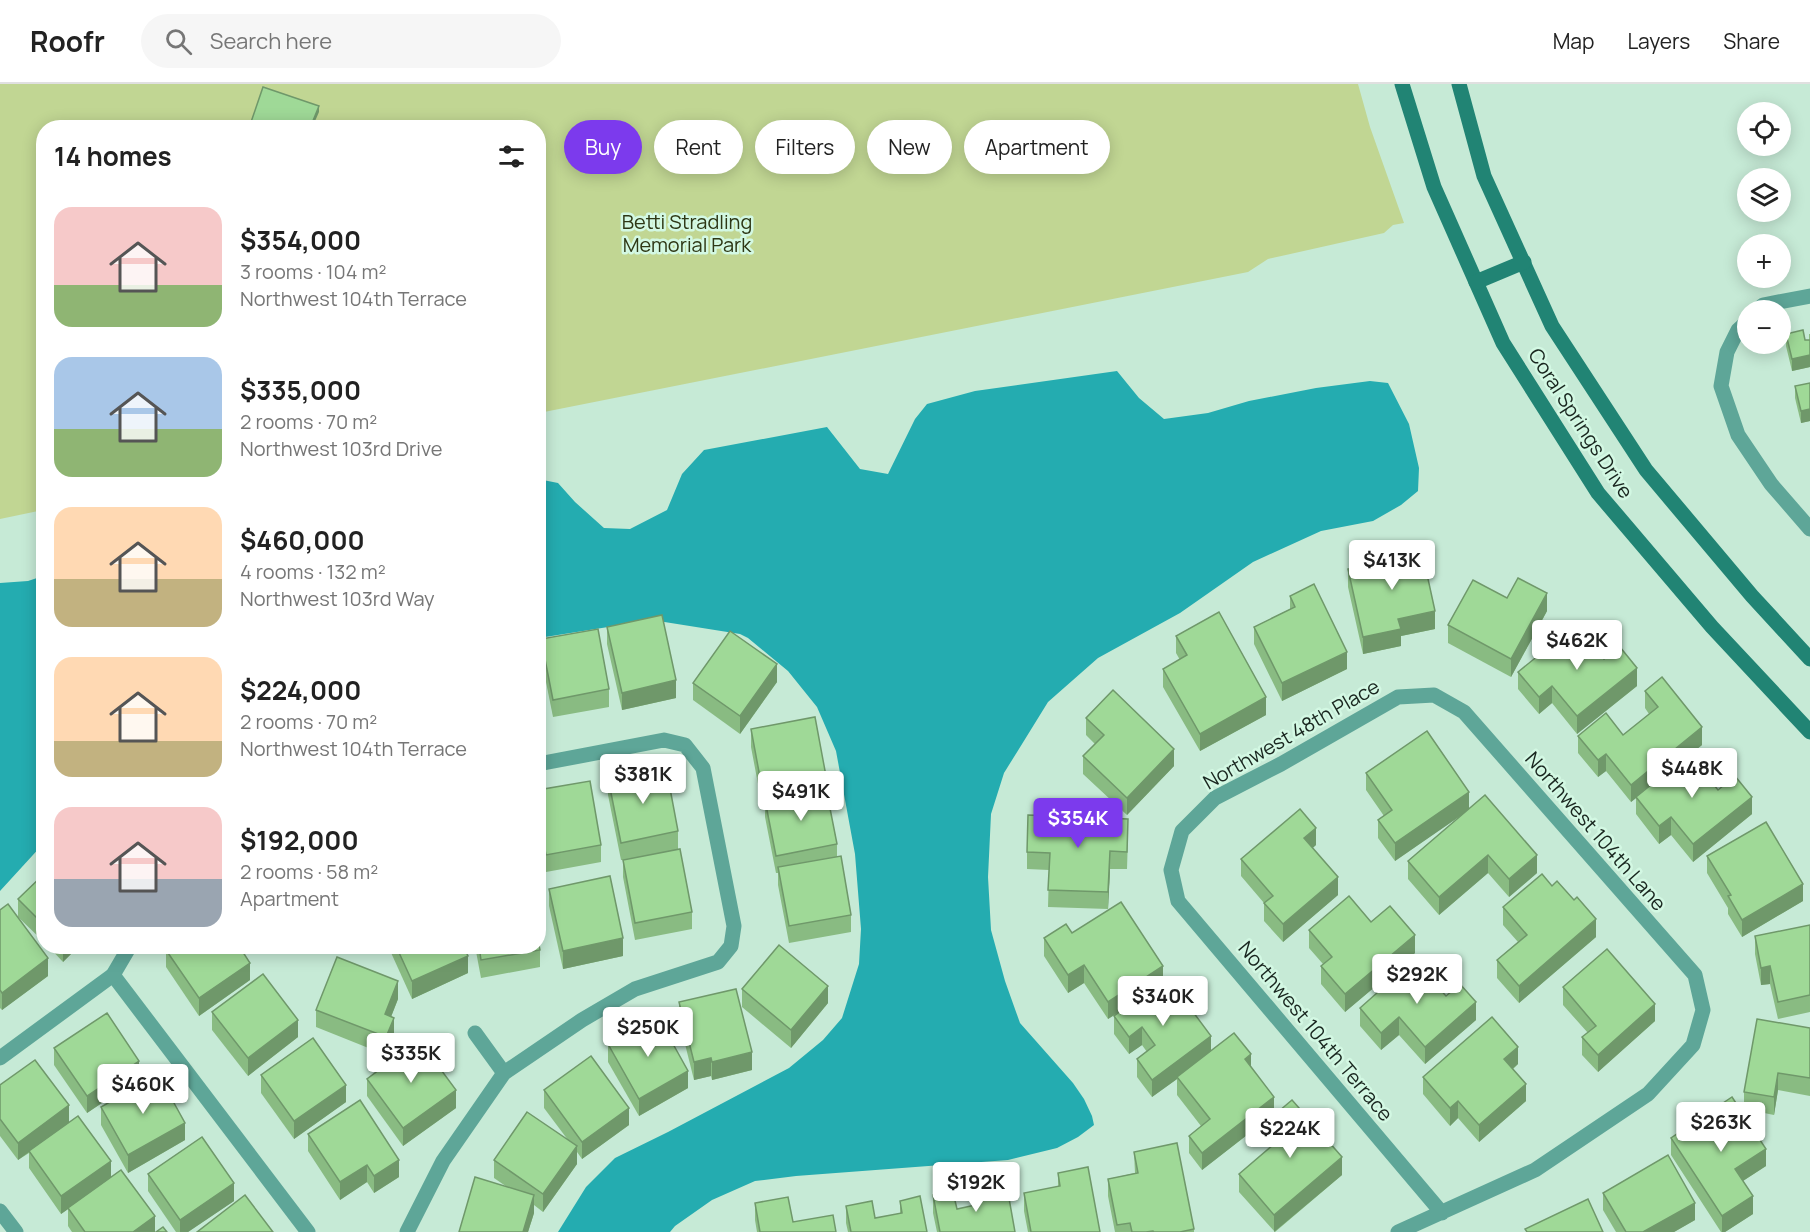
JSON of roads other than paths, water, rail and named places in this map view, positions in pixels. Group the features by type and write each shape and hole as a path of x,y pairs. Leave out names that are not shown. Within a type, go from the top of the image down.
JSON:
{"main road":[{"name":"Coral Springs Drive","path":"1402,84 1434,187 1503,343 1598,493 1712,627 1810,732"},
{"name":"Coral Springs Drive","path":"1459,84 1484,176 1552,326 1646,470 1752,596 1810,659"},
{"path":"1476,282 1524,262"}],"street":[{"path":"1789,300 1810,296"},
{"path":"1737,332 1727,352 1721,386 1738,435 1771,484 1810,529"},
{"name":"Northwest 48th Place","path":"1171,870 1182,831 1215,798 1281,764 1398,697 1434,695"},
{"name":"Northwest 104th Lane","path":"1434,695 1464,712 1695,975 1703,1010 1693,1045 1648,1094 1535,1170 1442,1213"},
{"path":"407,1232 443,1161 504,1072 582,1020 635,989 718,962 731,946 734,926 703,768 685,745 664,740 546,762"},
{"name":"Northwest 104th Terrace","path":"1171,870 1178,901 1442,1213"},
{"path":"0,1058 113,975 125,954"},
{"path":"113,975 308,1232"},
{"path":"475,1033 504,1072"},
{"path":"0,1211 16,1232"},
{"path":"1398,1232 1442,1213"}],"water":[{"path":"1117,371 1139,398 1164,419 1208,413 1249,401 1316,388 1370,381 1388,383 1409,424 1419,468 1418,491 1401,505 1373,521 1321,531 1253,562 1180,613 1098,658 1048,702 1004,773 991,814 988,877 991,930 1005,981 1020,1023 1073,1083 1084,1099 1094,1125 1057,1148 1008,1160 755,1181 712,1200 670,1232 558,1232 586,1187 615,1158 789,1068 823,1040 842,1018 859,964 861,929 855,854 836,751 817,707 788,671 740,634 652,620 546,637 546,481 558,483 604,528 630,529 667,510 682,474 704,450 827,427 860,469 888,474 915,419 927,404 975,391"},
{"path":"36,578 36,852 0,891 0,583"}],"park label":[{"name":"Betti Stradling Memorial Park","path":"687,232"}]}
